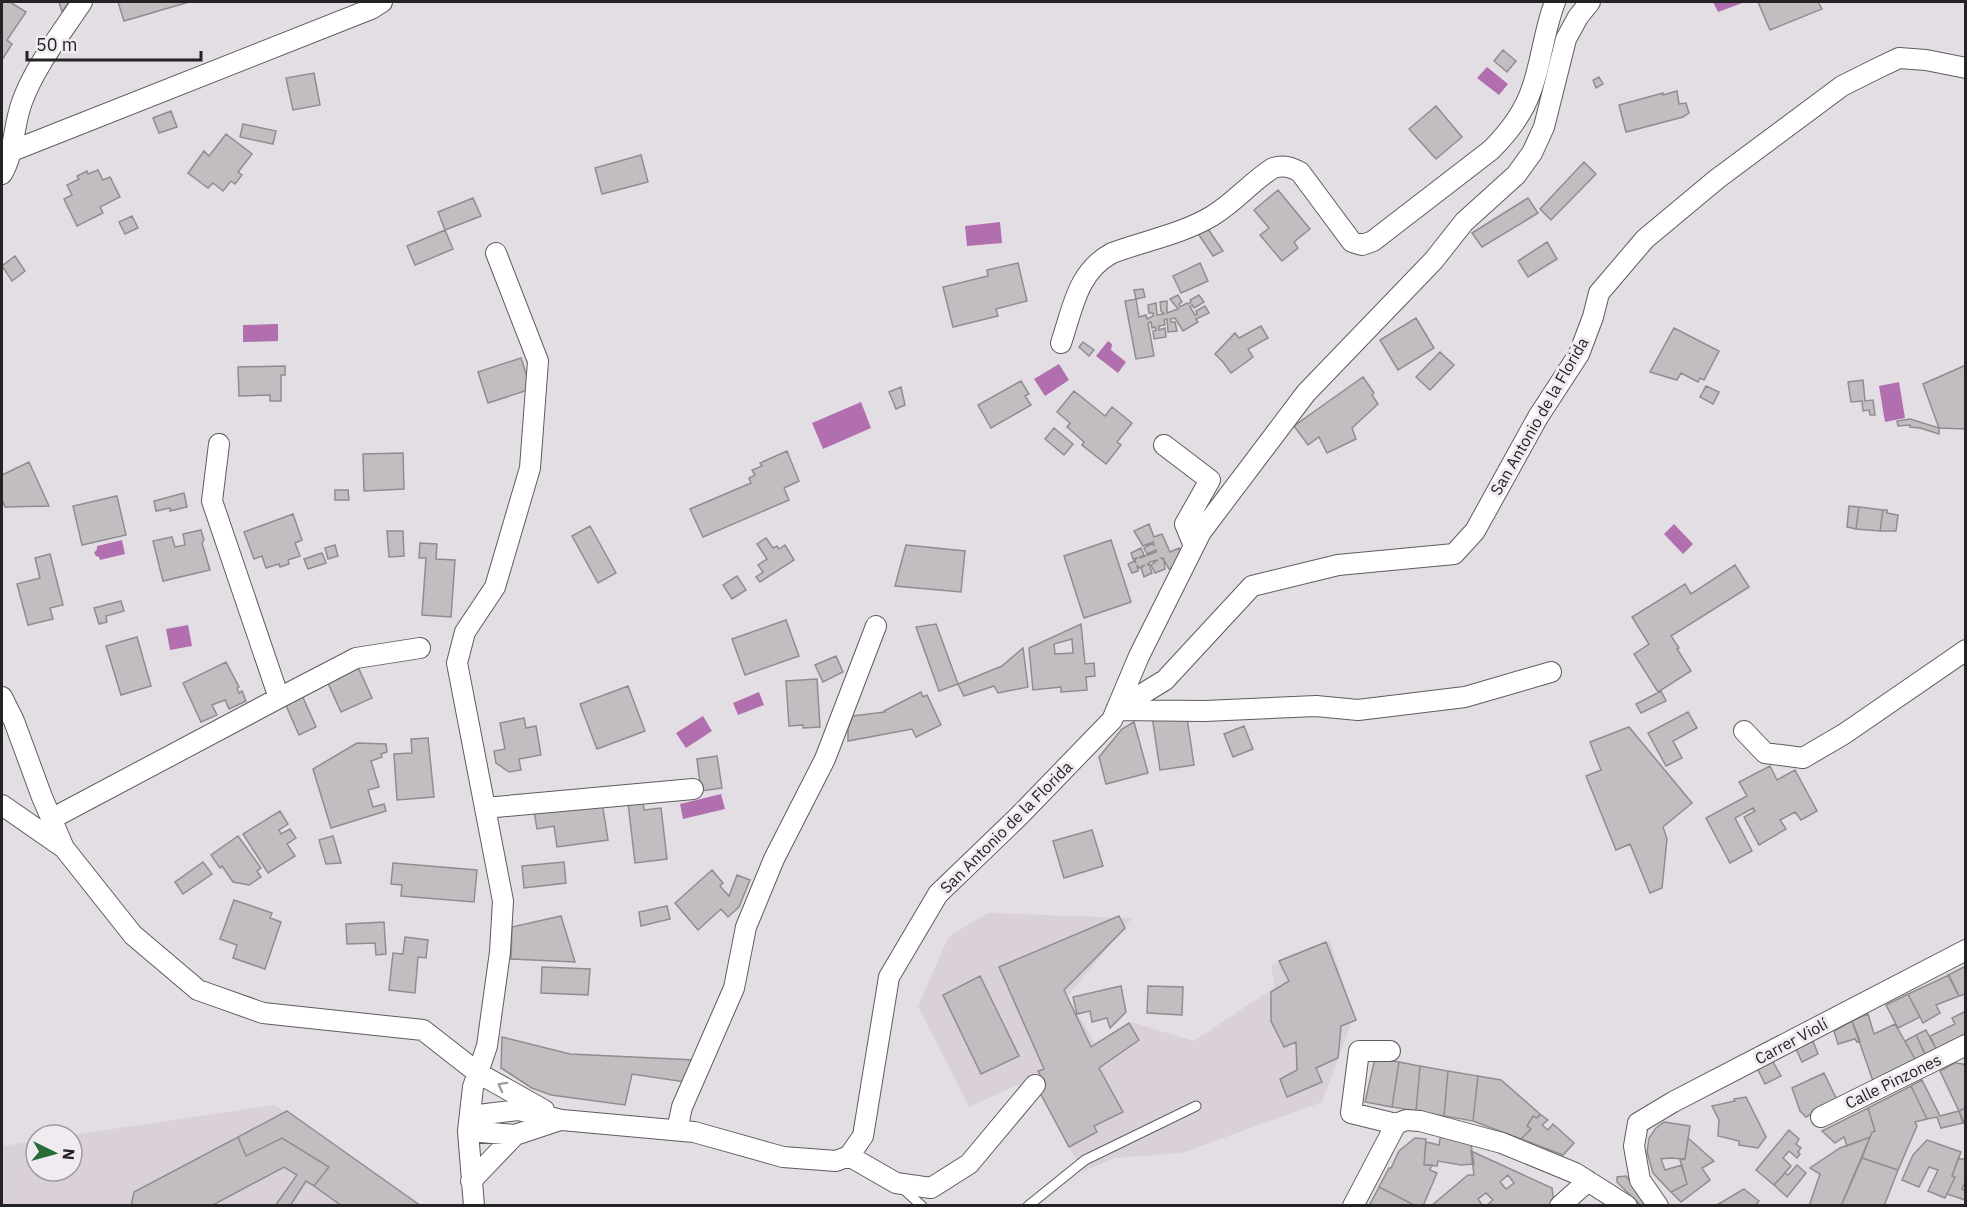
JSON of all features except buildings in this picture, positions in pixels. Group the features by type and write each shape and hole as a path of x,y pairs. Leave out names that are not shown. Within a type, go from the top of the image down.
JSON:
{"street":[{"path":"2,174 12,151 17,114 29,85 82,2"},
{"path":"12,151 371,9 382,2"},
{"path":"1061,343 1082,282 1100,259 1209,218 1227,207 1273,168 1290,167 1300,172 1352,242 1362,245 1373,241 1491,150 1507,133 1521,114 1532,88 1548,19 1555,2"},
{"name":"San Antonio de la Florida","path":"849,1156 863,1136 889,977 938,894 1018,817 1112,720 1139,656 1201,532 1306,393 1434,260 1464,222 1516,175 1532,153 1544,127 1566,39 1578,17 1590,2"},
{"name":"San Antonio de la Florida","path":"1116,710 1165,680 1252,586 1338,565 1454,554 1475,531 1538,417 1579,354 1599,293 1645,238 1717,179 1842,86 1899,58 1926,60 1965,68"},
{"path":"474,1206 469,1123 473,1087 487,1046 500,952 504,901 457,663 465,632 495,587 530,468 538,361 496,253"},
{"path":"219,444 212,501 279,698"},
{"path":"1164,445 1210,480 1185,524 1194,546"},
{"path":"677,1130 682,1107 734,988 746,927 774,859 825,759 876,626"},
{"path":"51,819 356,658 420,648"},
{"path":"1744,731 1766,753 1803,758 1844,734 1965,650"},
{"path":"1116,710 1204,711 1316,706 1358,711 1466,697 1551,672"},
{"path":"2,697 14,721 64,848 133,935 198,990 263,1013 423,1030 478,1073 562,1120"},
{"path":"485,808 693,789"},
{"path":"2,805 64,848"},
{"name":"Carrer Violí","path":"1658,1206 1640,1180 1634,1146 1638,1123 1673,1102 1965,950"},
{"name":"Calle Pinzones","path":"1821,1117 1965,1046"},
{"path":"1390,1051 1359,1051 1350,1113 1401,1122 1419,1120 1502,1143 1575,1173 1627,1206"},
{"path":"469,1123 518,1110 562,1120 694,1131 783,1157 836,1161 849,1156 896,1183 931,1188 969,1164 1035,1085"},
{"path":"471,1181 515,1135 562,1120"},
{"path":"1353,1206 1401,1122"},
{"path":"469,1123 515,1135"},
{"path":"1560,1206 1588,1181"}],"lane":[{"path":"1028,1206 1085,1160 1196,1106"},
{"path":"896,1183 922,1206"}],"shaded area":[{"path":"1713,2 1745,2 1718,12"},
{"path":"1487,67 1508,84 1499,95 1477,78"},
{"path":"1000,222 1002,243 967,246 965,226"},
{"path":"278,324 278,341 243,342 243,325"},
{"path":"1108,341 1112,344 1111,350 1126,362 1118,373 1096,356"},
{"path":"1059,364 1069,380 1045,396 1034,379"},
{"path":"1899,382 1905,418 1885,422 1879,386"},
{"path":"861,402 871,428 823,449 812,423"},
{"path":"1674,524 1693,544 1683,554 1664,534"},
{"path":"122,540 125,554 100,560 94,553 97,546"},
{"path":"188,625 192,646 170,650 166,629"},
{"path":"759,692 764,705 738,715 733,703"},
{"path":"703,716 712,731 686,748 676,733"},
{"path":"721,794 725,809 683,819 680,804"},
{"path":"988,913 1132,918 1067,997 1096,1044 1131,1022 1194,1041 1275,987 1271,966 1330,941 1354,1016 1322,1102 1182,1153 1115,1158 1082,1172 1035,1077 969,1107 918,1006 949,936"},
{"path":"275,1105 406,1205 2,1205 2,1146 24,1143 24,1183 84,1183 84,1133"}]}
